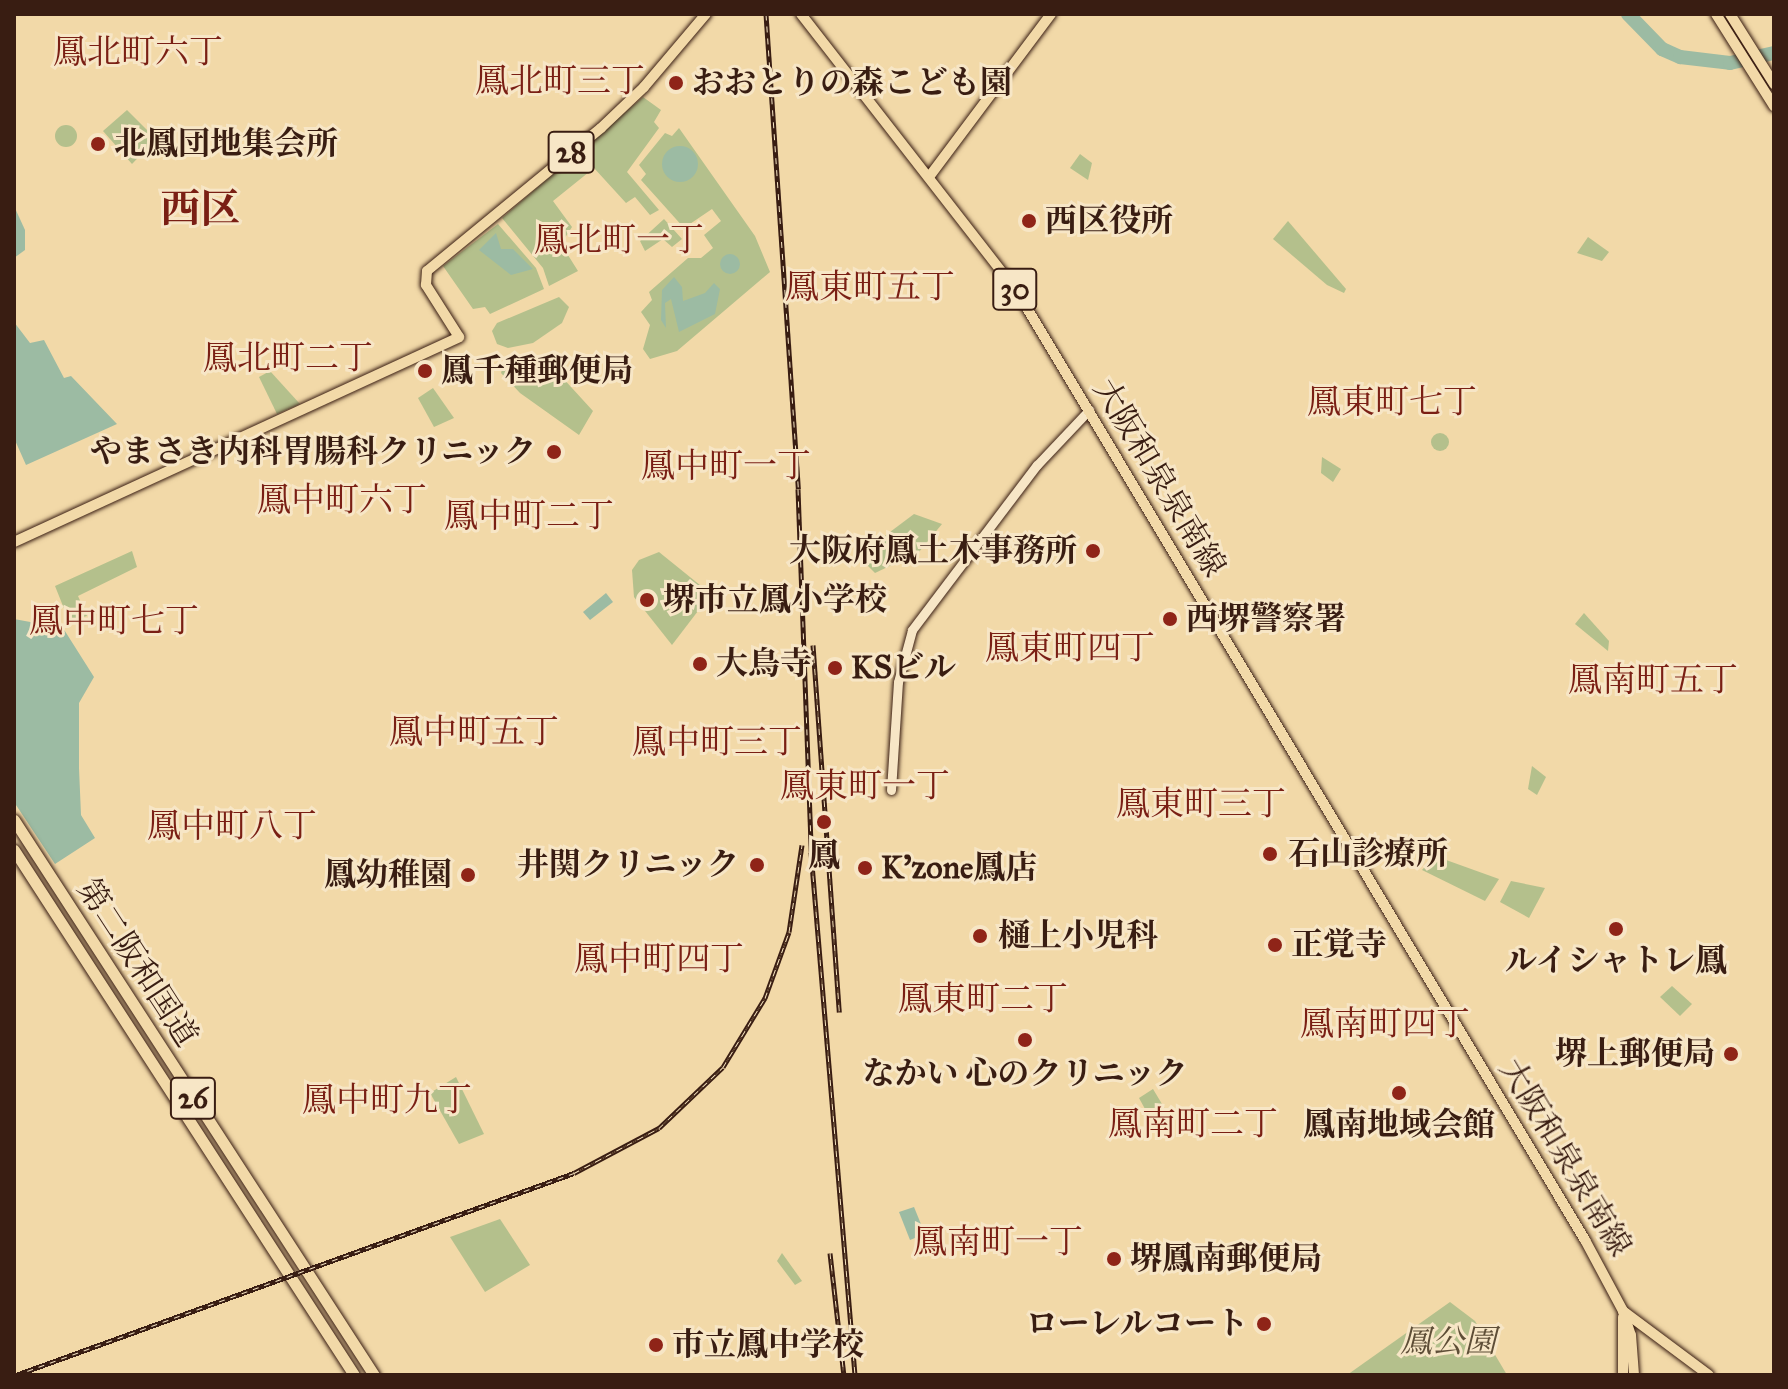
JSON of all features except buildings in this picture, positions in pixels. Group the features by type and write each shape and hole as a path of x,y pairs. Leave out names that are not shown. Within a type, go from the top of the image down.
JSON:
{"highway":[{"name":"第二阪和国道","path":"14,820 374,1375"},
{"name":"第二阪和国道","path":"14,850 354,1375"}],"main road":[{"name":"28","path":"14,542 459,337 426,285 427,271 601,128 706,14"},
{"name":"大阪和泉泉南線","path":"801,14 1018,293 1623,1311 1631,1335 1634,1375"},
{"path":"929,177 1051,14"},
{"path":"1716,14 1774,106"},
{"path":"1730,14 1774,84"},
{"path":"891,790 898,682 912,630 1037,465 1089,410"},
{"path":"1623,1311 1623,1375"},
{"path":"1623,1311 1709,1375"}],"green space":[{"path":"643,97 661,110 654,122 659,128 627,172 659,210 650,215 635,197 626,203 594,168 553,201 572,227 561,244 578,271 549,286 543,268 502,218"},
{"path":"127,110 156,139 132,164 103,131"},
{"path":"66,125 74,128 77,136 74,144 66,147 58,144 55,136 58,128"},
{"path":"679,128 755,236 770,272 677,351 650,359 643,349 650,325 641,312 652,300 649,292 688,258 701,258 713,248 704,235 721,221 712,209 684,228 641,180 646,174 639,165 665,133 672,136"},
{"path":"1080,154 1092,163 1088,180 1070,168"},
{"path":"664,219 682,239 672,247 663,239 645,251 640,241"},
{"path":"1288,221 1346,289 1344,293 1327,285 1273,239"},
{"path":"498,224 536,268 544,289 490,314 485,307 473,309 443,266"},
{"path":"1588,237 1609,252 1602,261 1577,253"},
{"path":"559,297 569,307 562,323 533,343 508,348 497,344 492,331 497,323"},
{"path":"525,354 535,367 545,365 561,376 593,411 579,435 520,393 501,373 506,357"},
{"path":"270,371 300,404 277,414 259,377"},
{"path":"433,388 454,418 434,427 418,398"},
{"path":"1440,433 1449,442 1440,451 1431,442"},
{"path":"1322,457 1341,469 1333,482 1321,473"},
{"path":"914,514 942,524 919,552 875,573 858,556"},
{"path":"132,551 137,567 78,596 87,616 69,621 55,586"},
{"path":"659,552 711,594 672,645 634,597 632,570 639,560"},
{"path":"1584,613 1609,641 1608,651 1575,624"},
{"path":"1532,766 1546,777 1537,795 1528,789"},
{"path":"1435,856 1499,879 1485,901 1422,870"},
{"path":"1511,881 1545,888 1529,918 1500,902"},
{"path":"1672,986 1692,1004 1680,1016 1660,997"},
{"path":"456,1077 484,1134 459,1144 430,1093"},
{"path":"1153,1089 1174,1124 1157,1131 1139,1098"},
{"path":"500,1219 530,1265 485,1292 450,1237"},
{"path":"782,1253 802,1281 795,1285 777,1261"},
{"name":"鳳公園","path":"1450,1302 1475,1321 1507,1375 1347,1375"}],"shaded area":[{"path":"680,146 692,152 698,164 692,176 680,182 668,176 662,164 668,152"},
{"path":"14,206 25,230 25,250 14,258"},
{"path":"496,233 501,249 513,249 533,269 511,275 479,250"},
{"path":"730,254 737,257 740,264 737,271 730,274 723,271 720,264 723,257"},
{"path":"674,277 682,287 683,301 705,293 714,283 720,289 715,314 679,332 671,299 665,303 666,328 661,320 662,290"},
{"path":"14,322 30,343 44,340 64,378 71,376 117,424 26,465 14,438"},
{"path":"606,593 613,602 590,620 583,612"},
{"path":"14,619 63,628 94,677 79,703 79,768 81,815 95,838 55,864 14,802"},
{"path":"914,1207 925,1234 910,1240 899,1212"}],"waterway":[{"path":"1628,14 1662,49 1680,57 1730,63 1774,53"}],"railway":[{"path":"766,14 798,489 811,852 855,1375"},
{"path":"813,645 839,1012"},
{"path":"16,1375 574,1173 659,1128 723,1067 765,998 789,932 802,845"},
{"path":"830,1253 844,1375"}],"place":[{"name":"おおとりの森こども園","path":"676,83"},
{"name":"北鳳団地集会所","path":"98,144"},
{"name":"西区役所","path":"1029,221"},
{"name":"鳳千種郵便局","path":"425,371"},
{"name":"やまさき内科胃腸科クリニック","path":"554,452"},
{"name":"大阪府鳳土木事務所","path":"1093,551"},
{"name":"堺市立鳳小学校","path":"647,600"},
{"name":"西堺警察署","path":"1170,619"},
{"name":"大鳥寺","path":"700,664"},
{"name":"KSビル","path":"835,668"},
{"name":"鳳","path":"824,822"},
{"name":"石山診療所","path":"1270,854"},
{"name":"井関クリニック","path":"757,865"},
{"name":"K'zone鳳店","path":"865,868"},
{"name":"鳳幼稚園","path":"468,875"},
{"name":"ルイシャトレ鳳","path":"1616,929"},
{"name":"樋上小児科","path":"980,936"},
{"name":"正覚寺","path":"1275,945"},
{"name":"なかい 心のクリニック","path":"1025,1040"},
{"name":"堺上郵便局","path":"1731,1054"},
{"name":"鳳南地域会館","path":"1399,1093"},
{"name":"堺鳳南郵便局","path":"1114,1259"},
{"name":"ローレルコート","path":"1264,1324"},
{"name":"市立鳳中学校","path":"656,1345"}],"district":[{"name":"鳳北町六丁","path":"138,52"},
{"name":"鳳北町三丁","path":"560,81"},
{"name":"西区","path":"200,209"},
{"name":"鳳北町一丁","path":"619,240"},
{"name":"鳳東町五丁","path":"870,287"},
{"name":"鳳北町二丁","path":"288,358"},
{"name":"鳳東町七丁","path":"1392,402"},
{"name":"鳳中町一丁","path":"726,466"},
{"name":"鳳中町六丁","path":"342,500"},
{"name":"鳳中町二丁","path":"529,516"},
{"name":"鳳中町七丁","path":"114,621"},
{"name":"鳳東町四丁","path":"1070,648"},
{"name":"鳳南町五丁","path":"1653,680"},
{"name":"鳳中町五丁","path":"474,732"},
{"name":"鳳中町三丁","path":"717,742"},
{"name":"鳳東町一丁","path":"865,786"},
{"name":"鳳東町三丁","path":"1201,804"},
{"name":"鳳中町八丁","path":"232,826"},
{"name":"鳳中町四丁","path":"659,959"},
{"name":"鳳東町二丁","path":"983,999"},
{"name":"鳳南町四丁","path":"1385,1024"},
{"name":"鳳中町九丁","path":"387,1100"},
{"name":"鳳南町二丁","path":"1193,1124"},
{"name":"鳳南町一丁","path":"998,1242"}]}
